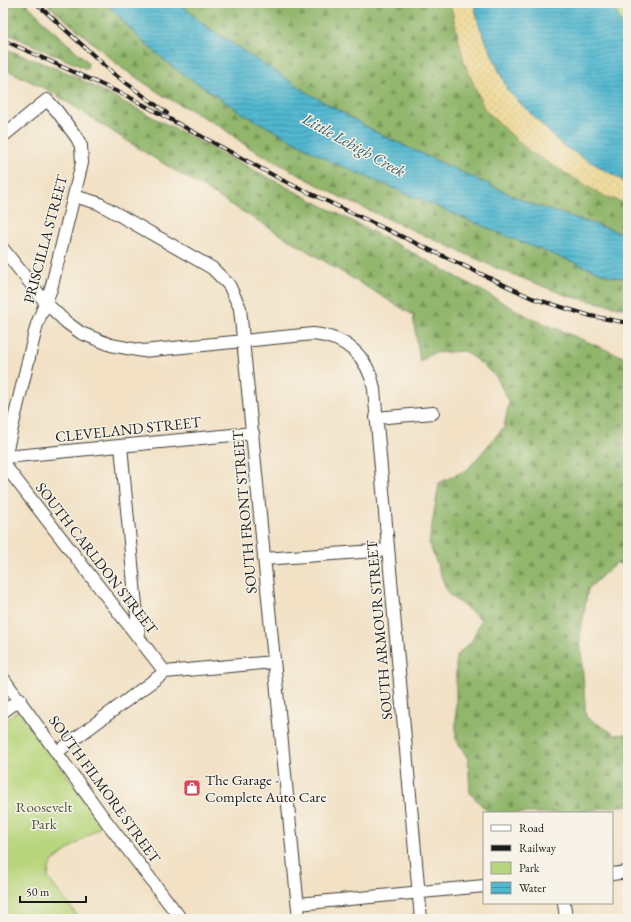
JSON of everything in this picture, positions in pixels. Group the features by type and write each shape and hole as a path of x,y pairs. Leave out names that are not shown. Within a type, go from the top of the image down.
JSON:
{"street":[{"name":"PRISCILLA STREET","path":"3,136 47,100 77,138 80,146 82,163 51,289 37,324 4,463"},
{"name":"SOUTH FRONT STREET","path":"74,196 98,203 212,268 221,276 236,297 243,320 273,662 299,919"},
{"path":"3,249 46,303 66,322 81,333 111,345 143,351 244,342"},
{"name":"SOUTH ARMOUR STREET","path":"244,342 313,334 333,337 349,346 358,354 371,374 421,919"},
{"path":"376,418 433,413"},
{"name":"CLEVELAND STREET","path":"4,463 121,446 253,433"},
{"path":"121,446 139,638"},
{"name":"SOUTH CARLDON STREET","path":"4,463 165,672"},
{"path":"264,559 388,550"},
{"path":"57,752 165,672 273,662"},
{"name":"SOUTH FILMORE STREET","path":"3,678 20,699 175,917"},
{"path":"3,712 20,699"},
{"path":"613,874 628,872"},
{"path":"298,904 483,886"},
{"path":"564,904 566,919"}],"green space":[{"path":"3,3 26,3 50,28 85,59 88,64 87,69 3,32"},
{"path":"46,3 106,3 139,38 174,68 242,113 332,162 523,243 610,276 628,279 628,309 568,296 499,269 344,199 248,147 220,126 164,96 122,68"},
{"path":"180,3 450,3 464,62 604,196 628,204 628,235 531,204 381,135 308,93 201,23"},
{"path":"612,3 628,3 628,37 613,6"},
{"path":"3,48 68,73 417,255 531,318 628,359 628,565 616,563 588,589 580,636 586,717 616,735 628,734 628,805 577,812 488,812 470,793 468,759 456,739 456,656 472,641 481,619 448,594 429,543 439,483 468,469 504,427 509,402 497,378 482,364 464,351 433,353 420,362 413,315 146,153 50,91 3,68"},
{"name":"Roosevelt Park","path":"19,710 103,824 53,861 49,868 48,878 80,919 3,919 3,722"}],"sand":[{"path":"450,3 474,3 479,25 508,91 622,180 628,181 628,204 604,196 530,152 485,110 464,62"}],"water":[{"name":"Little Lehigh Creek","path":"106,3 180,3 201,23 308,93 381,135 531,204 628,235 628,279 610,276 523,243 332,162 242,113 174,68 139,38"},
{"path":"474,3 612,3 628,37 628,181 622,180 563,146 508,91 479,25"}],"railway":[{"path":"36,3 114,74 167,113"},
{"path":"3,40 129,97 282,180 532,298 591,316 628,323"}],"place":[{"name":"The Garage - Complete Auto Care","path":"192,788"}]}
